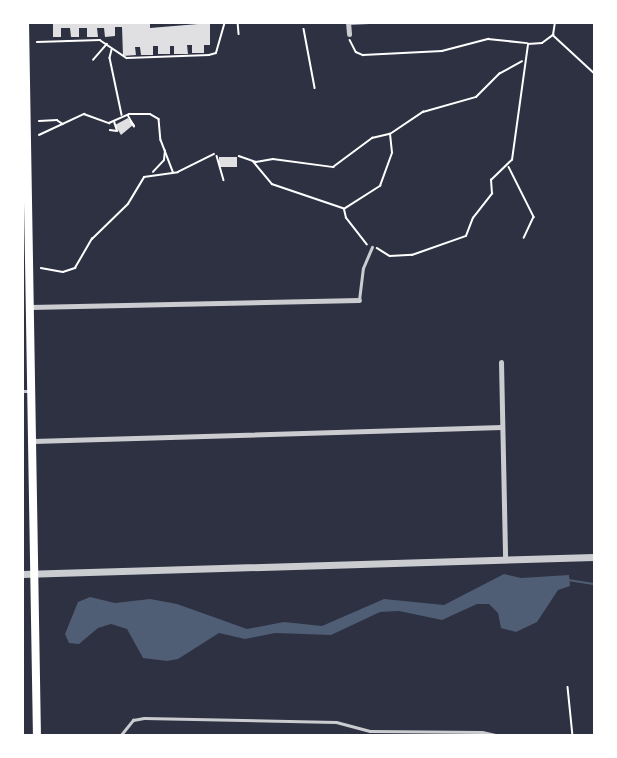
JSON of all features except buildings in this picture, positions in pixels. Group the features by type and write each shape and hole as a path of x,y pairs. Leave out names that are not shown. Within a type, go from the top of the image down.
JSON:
{"main road":[{"path":"25,22 26,279 30,307 37,735"}],"street":[{"path":"348,23 348,34"},
{"path":"30,307 359,300"},
{"path":"501,362 505,560"},
{"path":"33,441 502,427"},
{"path":"22,574 594,557"}],"lane":[{"path":"348,23 369,22"},
{"path":"359,300 363,268 372,247"},
{"path":"22,391 32,391"},
{"path":"22,441 33,441"},
{"path":"120,735 133,720 144,718 336,722 369,731 482,732 499,735"}],"path":[{"path":"37,42 107,43 127,58 214,55 225,22"},
{"path":"238,22 239,34"},
{"path":"348,34 356,52 363,55 442,51 488,39 528,44 542,43 553,34 555,22"},
{"path":"304,29 315,88"},
{"path":"553,34 594,73"},
{"path":"93,60 107,43"},
{"path":"524,238 534,217 508,166 523,87 522,61 528,44"},
{"path":"113,49 110,58 122,117"},
{"path":"239,156 253,161 273,159 333,167 372,138 390,134 423,112 476,97 499,74 522,61"},
{"path":"39,135 88,113 104,123 127,114 150,114 159,119 165,150 173,173"},
{"path":"127,114 134,126 131,122"},
{"path":"39,121 57,120 64,124"},
{"path":"110,130 112,133 117,131 114,121"},
{"path":"344,209 380,186 392,153 390,134"},
{"path":"41,268 63,272 78,264 92,239 128,204 138,183 164,160 165,150"},
{"path":"150,174 173,173 214,154"},
{"path":"218,156 224,180"},
{"path":"253,161 272,184 344,209 355,232 372,247 397,257 466,236 473,218 492,194 491,180 508,166"},
{"path":"568,687 573,735"}],"water":[{"path":"504,574 521,578 569,575 570,586 558,590 537,622 516,632 501,628 498,613 489,604 477,604 442,620 399,611 380,612 331,635 275,633 245,639 219,633 178,659 167,661 143,658 127,629 111,624 98,628 79,644 69,643 65,634 78,602 90,597 115,603 150,599 177,604 247,629 284,622 322,626 384,599 444,605"}],"waterway":[{"path":"568,580 594,584"}]}
